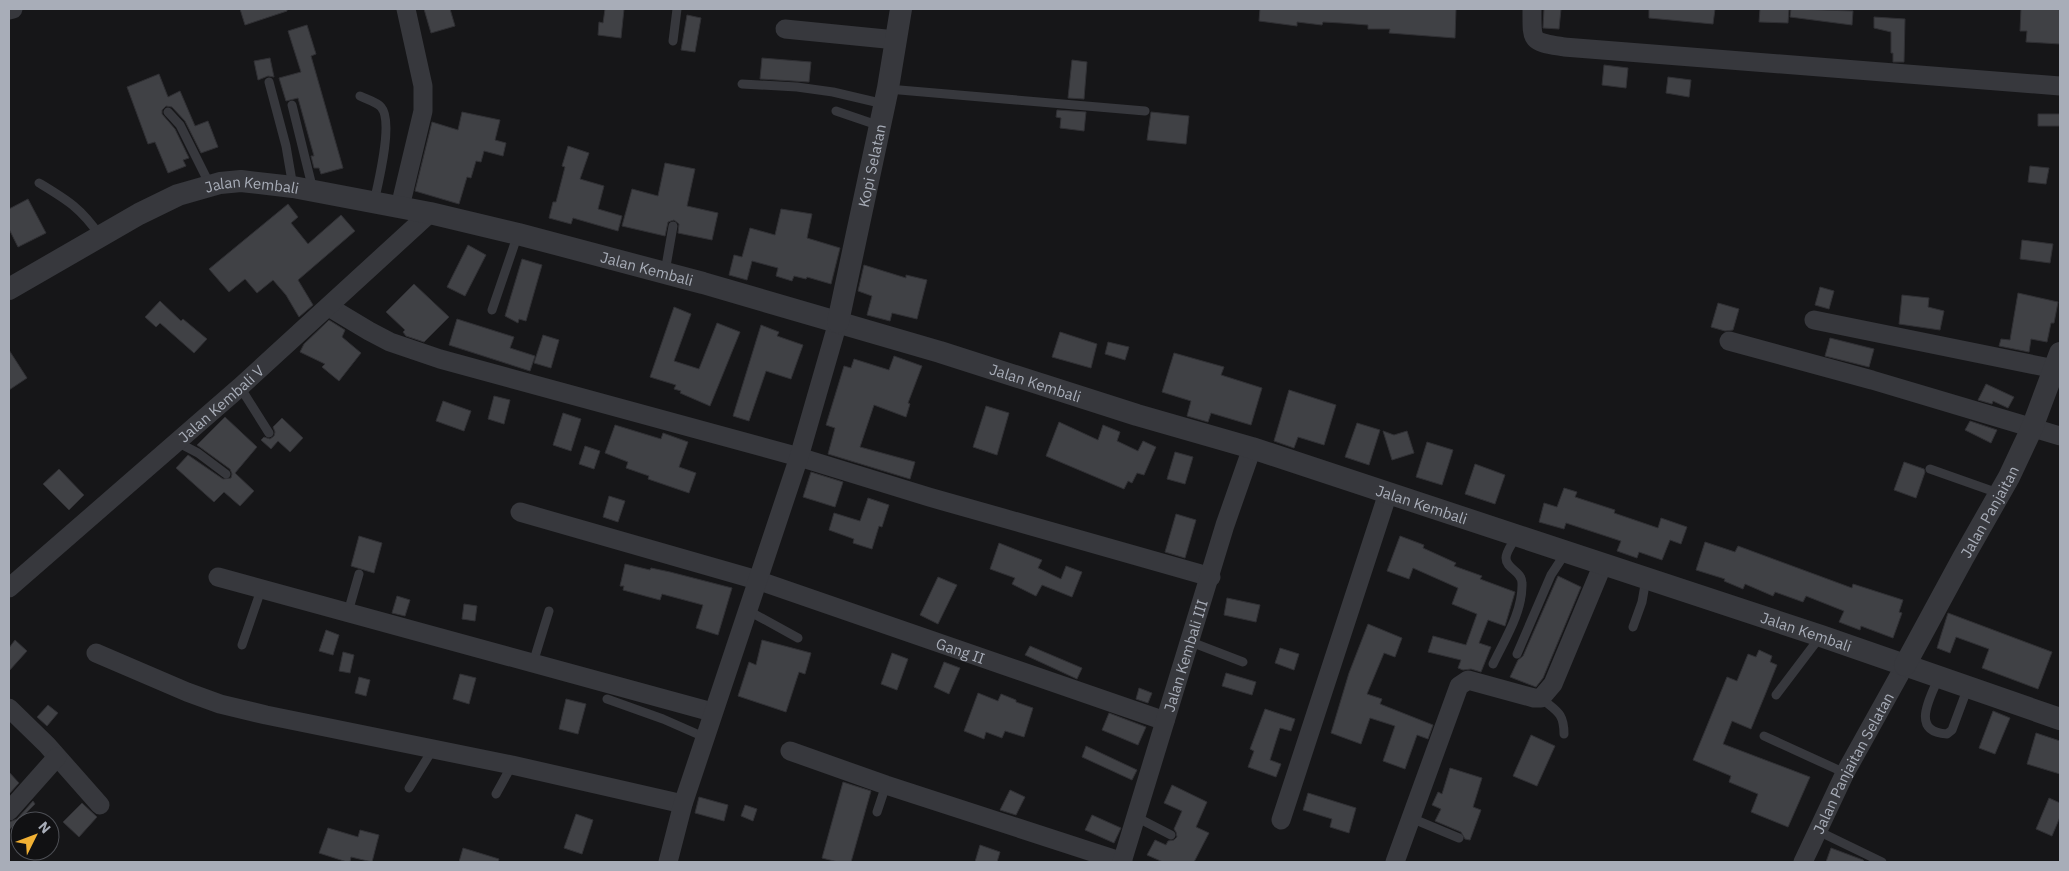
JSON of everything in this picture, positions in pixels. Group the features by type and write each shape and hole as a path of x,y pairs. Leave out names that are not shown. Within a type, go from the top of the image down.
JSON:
{"street":[{"path":"9,10 13,9"},
{"path":"400,207 423,110 423,86 406,9"},
{"name":"Kopi Selatan","path":"838,322 884,106 901,9"},
{"path":"1532,9 1532,33 1535,40 1540,43 1564,47 2060,86"},
{"path":"785,29 896,40"},
{"name":"Jalan Kembali","path":"9,288 100,236 178,195 210,186 241,181 303,189 430,213 518,234 664,273 838,322 940,352 1137,415 1252,448 1821,636 2060,719"},
{"name":"Jalan Kembali V","path":"11,580 240,387 430,213"},
{"path":"329,307 390,342 440,359 799,457 929,498 1211,577"},
{"path":"1814,320 2058,361"},
{"path":"668,862 683,804 712,712 799,457 838,322"},
{"path":"1729,341 1872,380 2060,436"},
{"name":"Jalan Panjaitan","path":"1905,665 2000,494 2032,428 2058,361"},
{"name":"Jalan Kembali III","path":"1122,862 1211,577 1225,525 1252,448"},
{"path":"1281,820 1388,493"},
{"name":"Gang II","path":"520,512 757,580 1165,721"},
{"path":"1395,862 1454,696 1462,683 1468,680 1534,698 1541,698 1553,684 1603,564"},
{"path":"218,577 712,712"},
{"path":"96,653 220,704 512,765 683,804"},
{"name":"Jalan Panjaitan Selatan","path":"1803,862 1845,773 1905,665"},
{"path":"9,708 100,805"},
{"path":"790,751 886,785 1122,862"},
{"path":"9,811 57,757"}],"lane":[{"path":"673,40 677,9"},
{"path":"269,82 286,146 303,189"},
{"path":"742,84 796,87 833,92 884,106"},
{"path":"360,96 381,106 386,116 385,143 374,202"},
{"path":"292,105 303,189"},
{"path":"836,111 884,106 1145,111"},
{"path":"168,112 180,125 210,186"},
{"path":"38,183 71,202 87,216 100,236"},
{"path":"664,273 674,226"},
{"path":"492,310 518,234"},
{"path":"240,387 269,433"},
{"path":"177,442 198,453 226,474"},
{"path":"1930,469 2000,494"},
{"path":"1493,664 1511,626 1521,598 1523,582 1521,575 1507,563 1506,556 1516,536"},
{"path":"1517,654 1551,574 1566,552"},
{"path":"348,612 359,574"},
{"path":"1633,627 1642,602 1646,579"},
{"path":"242,645 261,590"},
{"path":"747,610 798,638"},
{"path":"533,663 549,611"},
{"path":"1776,695 1821,636"},
{"path":"1191,642 1243,662"},
{"path":"1939,677 1924,715 1926,723 1932,730 1942,734 1947,734 1952,730 1968,687"},
{"path":"1541,698 1560,714 1564,722 1564,734"},
{"path":"607,699 663,719 704,738"},
{"path":"1764,736 1845,773"},
{"path":"409,788 433,748"},
{"path":"496,794 512,765"},
{"path":"877,812 886,785"},
{"path":"1135,817 1171,835"},
{"path":"1411,818 1458,838"},
{"path":"1818,831 1882,862"}],"building":[{"path":"240,9 287,9 287,11 245,25"},
{"path":"424,9 450,9 455,26 431,33"},
{"path":"605,9 624,9 621,38 598,35 599,22 603,23"},
{"path":"1260,9 1456,9 1455,38 1389,33 1390,29 1368,29 1368,25 1323,22 1322,25 1297,22 1297,26 1259,21"},
{"path":"1544,9 1561,9 1559,29 1543,28"},
{"path":"1649,9 1715,9 1713,24 1649,18"},
{"path":"1760,9 1789,9 1788,23 1759,22"},
{"path":"1791,9 1853,11 1852,25 1790,17"},
{"path":"2021,9 2060,9 2060,44 2026,42 2027,31 2020,31"},
{"path":"687,15 701,18 695,52 681,50"},
{"path":"1874,17 1905,19 1904,62 1893,62 1891,32 1874,28"},
{"path":"307,25 316,54 311,56 343,168 321,174 319,168 314,168 311,156 314,156 298,98 286,101 279,78 301,72 288,31"},
{"path":"270,58 274,77 268,76 258,80 254,61"},
{"path":"762,58 811,62 809,82 760,79"},
{"path":"1072,60 1087,62 1084,99 1068,98"},
{"path":"1604,65 1628,68 1626,88 1602,85"},
{"path":"159,74 168,97 180,91 195,126 208,121 218,147 201,153 185,121 172,107 166,106 162,110 162,114 175,129 189,158 183,160 186,166 168,173 155,142 148,144 127,87"},
{"path":"1668,77 1691,80 1689,97 1666,93"},
{"path":"1057,110 1086,112 1084,131 1060,128 1061,118 1056,117"},
{"path":"462,112 500,120 495,140 506,143 503,156 484,151 481,162 476,161 471,178 467,177 459,204 415,191 432,122 458,130"},
{"path":"1151,112 1189,116 1186,144 1147,140"},
{"path":"2038,114 2060,114 2060,126 2038,126"},
{"path":"568,146 589,153 580,179 604,186 598,209 622,216 618,231 573,218 571,224 549,218 553,202 556,202 565,167 562,166"},
{"path":"665,163 695,169 687,206 718,213 712,240 678,233 679,224 674,220 668,222 665,236 622,226 632,189 658,196"},
{"path":"2030,166 2049,168 2046,184 2028,182"},
{"path":"28,199 46,233 18,247 9,229 9,209"},
{"path":"288,204 298,217 291,223 308,244 341,215 355,231 298,280 313,305 299,317 286,295 273,280 257,293 245,279 229,292 209,269"},
{"path":"781,209 812,214 807,238 840,248 831,284 807,277 806,279 794,276 792,281 776,276 778,268 752,261 747,280 729,275 734,255 742,257 750,228 775,235"},
{"path":"2022,240 2053,244 2050,263 2020,259"},
{"path":"468,245 486,255 465,296 447,287"},
{"path":"522,259 542,265 526,321 519,319 518,323 505,316"},
{"path":"864,265 906,278 906,275 927,280 917,319 892,313 890,321 867,315 872,296 858,291"},
{"path":"414,284 449,317 424,342 406,336 403,332 405,330 386,312"},
{"path":"1820,287 1834,291 1829,309 1815,305"},
{"path":"2018,293 2058,302 2054,323 2051,323 2047,342 2031,339 2029,352 1999,346 2001,339 2010,340"},
{"path":"1902,295 1929,298 1928,307 1944,311 1940,330 1899,324"},
{"path":"160,301 181,321 183,319 207,339 194,353 160,323 156,327 145,317"},
{"path":"1718,303 1739,309 1733,330 1725,331 1711,327"},
{"path":"674,307 691,314 674,361 699,369 717,323 740,332 710,406 680,393 681,391 674,389 676,385 650,377"},
{"path":"457,319 514,337 510,348 535,356 530,371 449,345"},
{"path":"329,320 345,330 342,337 361,353 339,381 322,367 325,364 300,352 304,344"},
{"path":"761,325 779,332 777,336 803,345 791,379 766,371 749,421 733,416"},
{"path":"1060,332 1097,344 1091,368 1052,357"},
{"path":"543,335 559,340 551,368 534,363"},
{"path":"1830,338 1874,349 1869,367 1825,356"},
{"path":"1108,342 1129,347 1125,360 1105,354"},
{"path":"9,350 27,378 9,390"},
{"path":"1174,353 1224,367 1221,375 1262,388 1251,425 1211,413 1208,422 1187,416 1191,401 1162,392"},
{"path":"894,356 922,366 908,403 910,404 906,417 874,405 860,447 915,462 910,479 828,454 835,428 826,425 844,366 851,368 854,359 889,370"},
{"path":"1986,384 2014,397 2008,408 1993,401 1992,404 1978,400"},
{"path":"1289,390 1336,405 1324,445 1298,437 1294,448 1274,441"},
{"path":"494,396 510,400 504,424 488,419"},
{"path":"443,401 471,411 464,431 436,421"},
{"path":"986,406 1009,413 997,455 973,447"},
{"path":"563,413 581,419 571,451 553,445"},
{"path":"225,417 257,447 235,473 254,491 240,506 224,492 214,502 176,468 188,455 223,479 231,478 230,469 197,445"},
{"path":"282,418 303,438 290,452 278,441 271,449 261,440 264,437 270,439 274,436 273,427"},
{"path":"1970,421 1997,430 1991,443 1965,430"},
{"path":"1059,422 1098,440 1103,425 1120,432 1117,441 1138,451 1143,441 1156,447 1144,475 1137,473 1132,483 1128,481 1124,489 1046,456"},
{"path":"1357,423 1380,430 1369,465 1345,457"},
{"path":"615,425 661,439 663,433 688,442 679,467 696,473 689,493 648,479 649,476 626,468 628,462 605,453"},
{"path":"1383,431 1394,435 1407,431 1414,453 1392,460"},
{"path":"1427,442 1453,450 1442,485 1416,477"},
{"path":"585,446 600,451 594,469 579,464"},
{"path":"1175,452 1193,457 1185,484 1167,479"},
{"path":"1904,462 1924,469 1925,472 1916,498 1894,490"},
{"path":"1475,464 1505,475 1495,504 1465,494"},
{"path":"59,469 84,495 69,510 43,484"},
{"path":"811,472 843,482 835,507 803,497"},
{"path":"1564,488 1577,492 1575,497 1615,510 1614,513 1658,528 1661,518 1687,527 1681,544 1670,540 1662,560 1639,552 1637,558 1617,551 1621,541 1566,523 1564,529 1539,522 1544,503 1557,507"},
{"path":"609,496 625,501 618,522 603,517"},
{"path":"868,498 889,505 882,527 879,526 872,549 853,543 854,539 829,530 834,513 860,521"},
{"path":"1176,514 1196,520 1185,558 1165,552"},
{"path":"359,536 382,543 374,573 351,566"},
{"path":"1400,536 1424,545 1423,548 1456,563 1454,566 1482,576 1480,579 1515,592 1505,626 1488,620 1479,643 1491,647 1481,672 1471,669 1463,670 1458,668 1461,660 1428,652 1433,636 1466,645 1477,614 1452,604 1458,588 1413,568 1409,579 1387,571"},
{"path":"1705,542 1735,552 1738,546 1852,588 1853,584 1903,600 1899,612 1902,613 1893,638 1861,626 1860,630 1839,622 1844,611 1806,596 1803,602 1775,592 1773,596 1745,584 1743,589 1724,581 1725,579 1696,570"},
{"path":"999,543 1042,560 1038,568 1061,579 1066,566 1082,572 1072,597 1042,585 1036,596 1012,584 1015,578 990,569"},
{"path":"625,564 650,570 651,568 670,572 732,588 718,635 696,628 703,605 662,594 660,600 623,590 624,586 620,586"},
{"path":"1558,576 1581,587 1543,678 1536,687 1510,677 1518,660 1523,656"},
{"path":"938,577 957,585 938,624 920,615"},
{"path":"397,596 410,600 405,616 392,613"},
{"path":"1227,598 1260,605 1256,622 1224,615"},
{"path":"464,604 477,606 475,621 462,619"},
{"path":"1948,613 2052,652 2038,689 1982,668 1989,649 1956,637 1950,653 1937,648"},
{"path":"1368,624 1402,638 1395,657 1384,653 1367,694 1382,699 1380,704 1433,725 1428,739 1417,735 1405,769 1383,761 1395,726 1370,718 1361,744 1331,733 1349,673"},
{"path":"326,630 339,635 333,655 319,651"},
{"path":"15,640 27,651 9,671 9,648"},
{"path":"762,640 811,653 805,674 799,672 786,712 738,696 749,662 756,665"},
{"path":"1030,646 1082,668 1077,679 1025,655"},
{"path":"1280,648 1299,654 1294,670 1275,663"},
{"path":"1759,650 1772,656 1770,662 1777,665 1751,729 1732,721 1723,744 1810,777 1788,827 1751,812 1758,794 1729,782 1731,776 1693,760 1727,677 1737,681 1748,654 1756,657"},
{"path":"343,652 354,655 350,673 339,671"},
{"path":"892,653 908,659 897,690 881,684"},
{"path":"944,662 960,668 949,694 934,687"},
{"path":"1226,673 1256,682 1252,695 1222,686"},
{"path":"460,674 476,678 469,704 453,699"},
{"path":"359,677 370,680 366,696 355,693"},
{"path":"1139,688 1152,693 1148,703 1136,699"},
{"path":"978,693 998,701 1001,694 1033,708 1024,737 1005,731 1002,738 986,732 984,739 964,731"},
{"path":"566,699 586,704 578,734 559,729"},
{"path":"48,705 58,713 47,726 37,717"},
{"path":"1265,709 1295,719 1291,731 1280,728 1270,760 1281,764 1276,777 1248,767 1254,751 1250,749"},
{"path":"1993,711 2010,718 1995,754 1979,748"},
{"path":"1109,713 1146,727 1138,745 1102,730"},
{"path":"2036,733 2060,741 2060,774 2027,764"},
{"path":"1531,735 1555,746 1537,786 1513,776"},
{"path":"1086,746 1137,770 1132,780 1082,757"},
{"path":"1450,768 1482,778 1473,807 1481,810 1470,840 1465,839 1461,832 1435,821 1441,809 1432,805 1438,792 1442,794"},
{"path":"9,772 19,783 9,794"},
{"path":"843,782 871,791 851,862 838,862 822,858"},
{"path":"1172,785 1207,802 1196,827 1209,833 1194,862 1163,862 1147,855 1155,840 1166,845 1168,841 1174,840 1177,837 1174,829 1182,811 1164,803"},
{"path":"1010,790 1025,797 1016,815 1000,810"},
{"path":"1308,793 1356,808 1349,833 1330,827 1332,819 1303,810"},
{"path":"699,797 728,805 724,821 695,813"},
{"path":"2049,798 2060,803 2060,817 2052,836 2036,829"},
{"path":"33,801 35,804 28,811 24,811"},
{"path":"82,803 97,817 79,837 63,822"},
{"path":"745,805 757,809 753,821 741,816"},
{"path":"576,814 593,820 582,854 564,848"},
{"path":"1092,815 1121,828 1114,843 1085,830"},
{"path":"328,828 358,837 360,830 379,835 372,862 351,857 350,862 347,862 319,853"},
{"path":"980,845 1000,852 997,862 975,862"},
{"path":"463,848 499,859 498,862 459,862"},
{"path":"1831,848 1863,860 1865,862 1826,862"}]}
